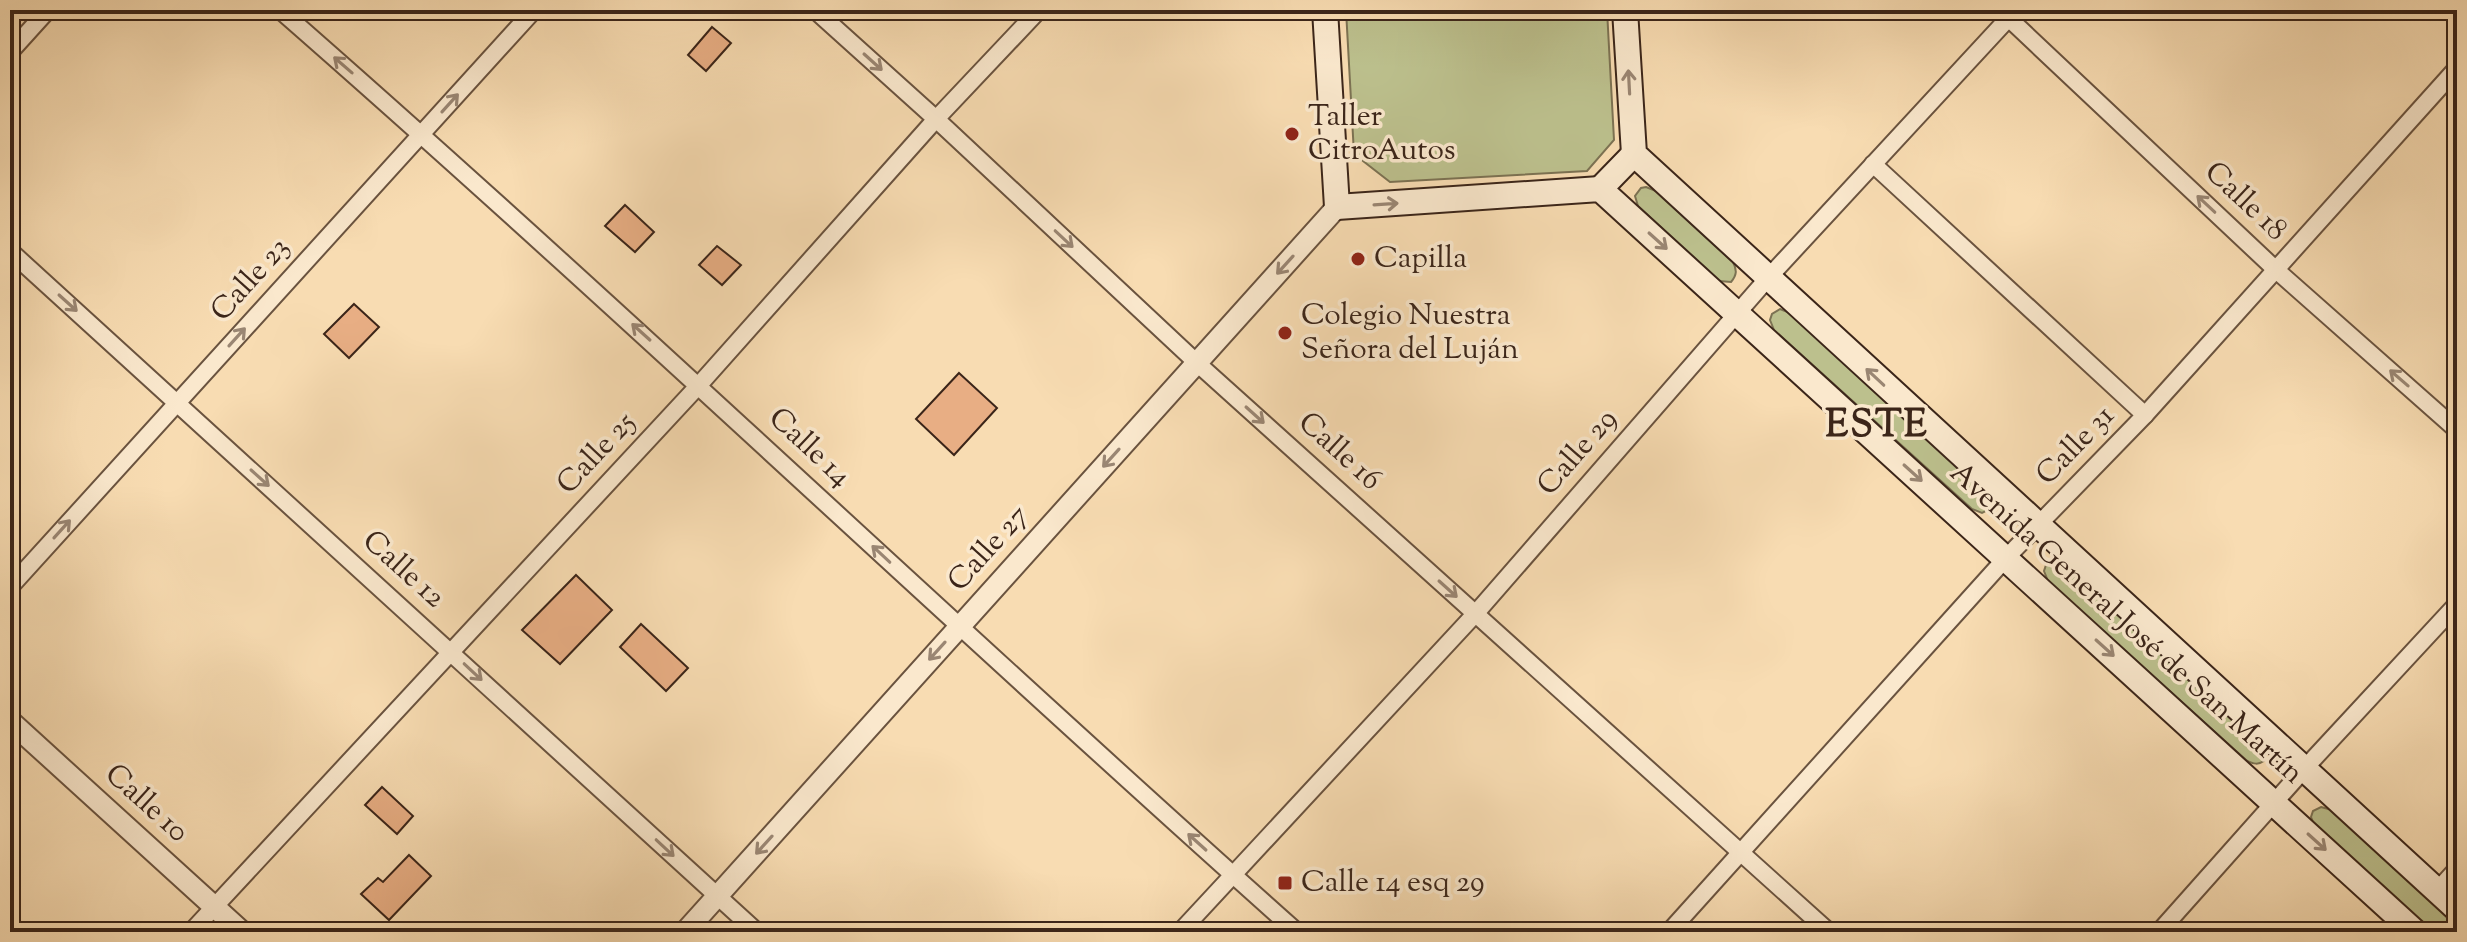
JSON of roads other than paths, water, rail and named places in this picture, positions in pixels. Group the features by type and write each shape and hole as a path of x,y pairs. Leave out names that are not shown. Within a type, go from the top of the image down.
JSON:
{"main road":[{"path":"1325,10 1337,207 1600,189 1634,154 1625,10"},
{"name":"Avenida General José de San Martín","path":"1634,154 2457,909"},
{"name":"Avenida General José de San Martín","path":"1600,189 2415,932"}],"street":[{"path":"10,52 48,10"},
{"name":"Calle 14","path":"280,10 699,385 1297,932"},
{"name":"Calle 23","path":"10,587 534,10"},
{"name":"Calle 16","path":"815,10 1197,363 1829,932"},
{"name":"Calle 25","path":"191,932 699,385 936,119 1039,10"},
{"name":"Calle 29","path":"1180,932 1476,613 1768,278 2008,13"},
{"name":"Calle 18","path":"2008,13 2275,269 2457,430"},
{"name":"Calle 31","path":"1669,932 2006,558 2145,415 2457,68"},
{"path":"1873,164 2145,415"},
{"name":"Calle 27","path":"685,932 1337,207"},
{"name":"Calle 12","path":"10,251 757,932"},
{"path":"2159,932 2457,604"},
{"name":"Calle 10","path":"10,721 242,932"},
{"path":"2437,891 2457,869"}],"place":[{"name":"Taller CitroAutos","path":"1292,134"},
{"name":"Capilla","path":"1358,259"},
{"name":"Colegio Nuestra Señora del Luján","path":"1285,333"},
{"name":"Calle 14 esq 29","path":"1285,883"}],"district":[{"name":"ESTE","path":"1877,427"}]}
